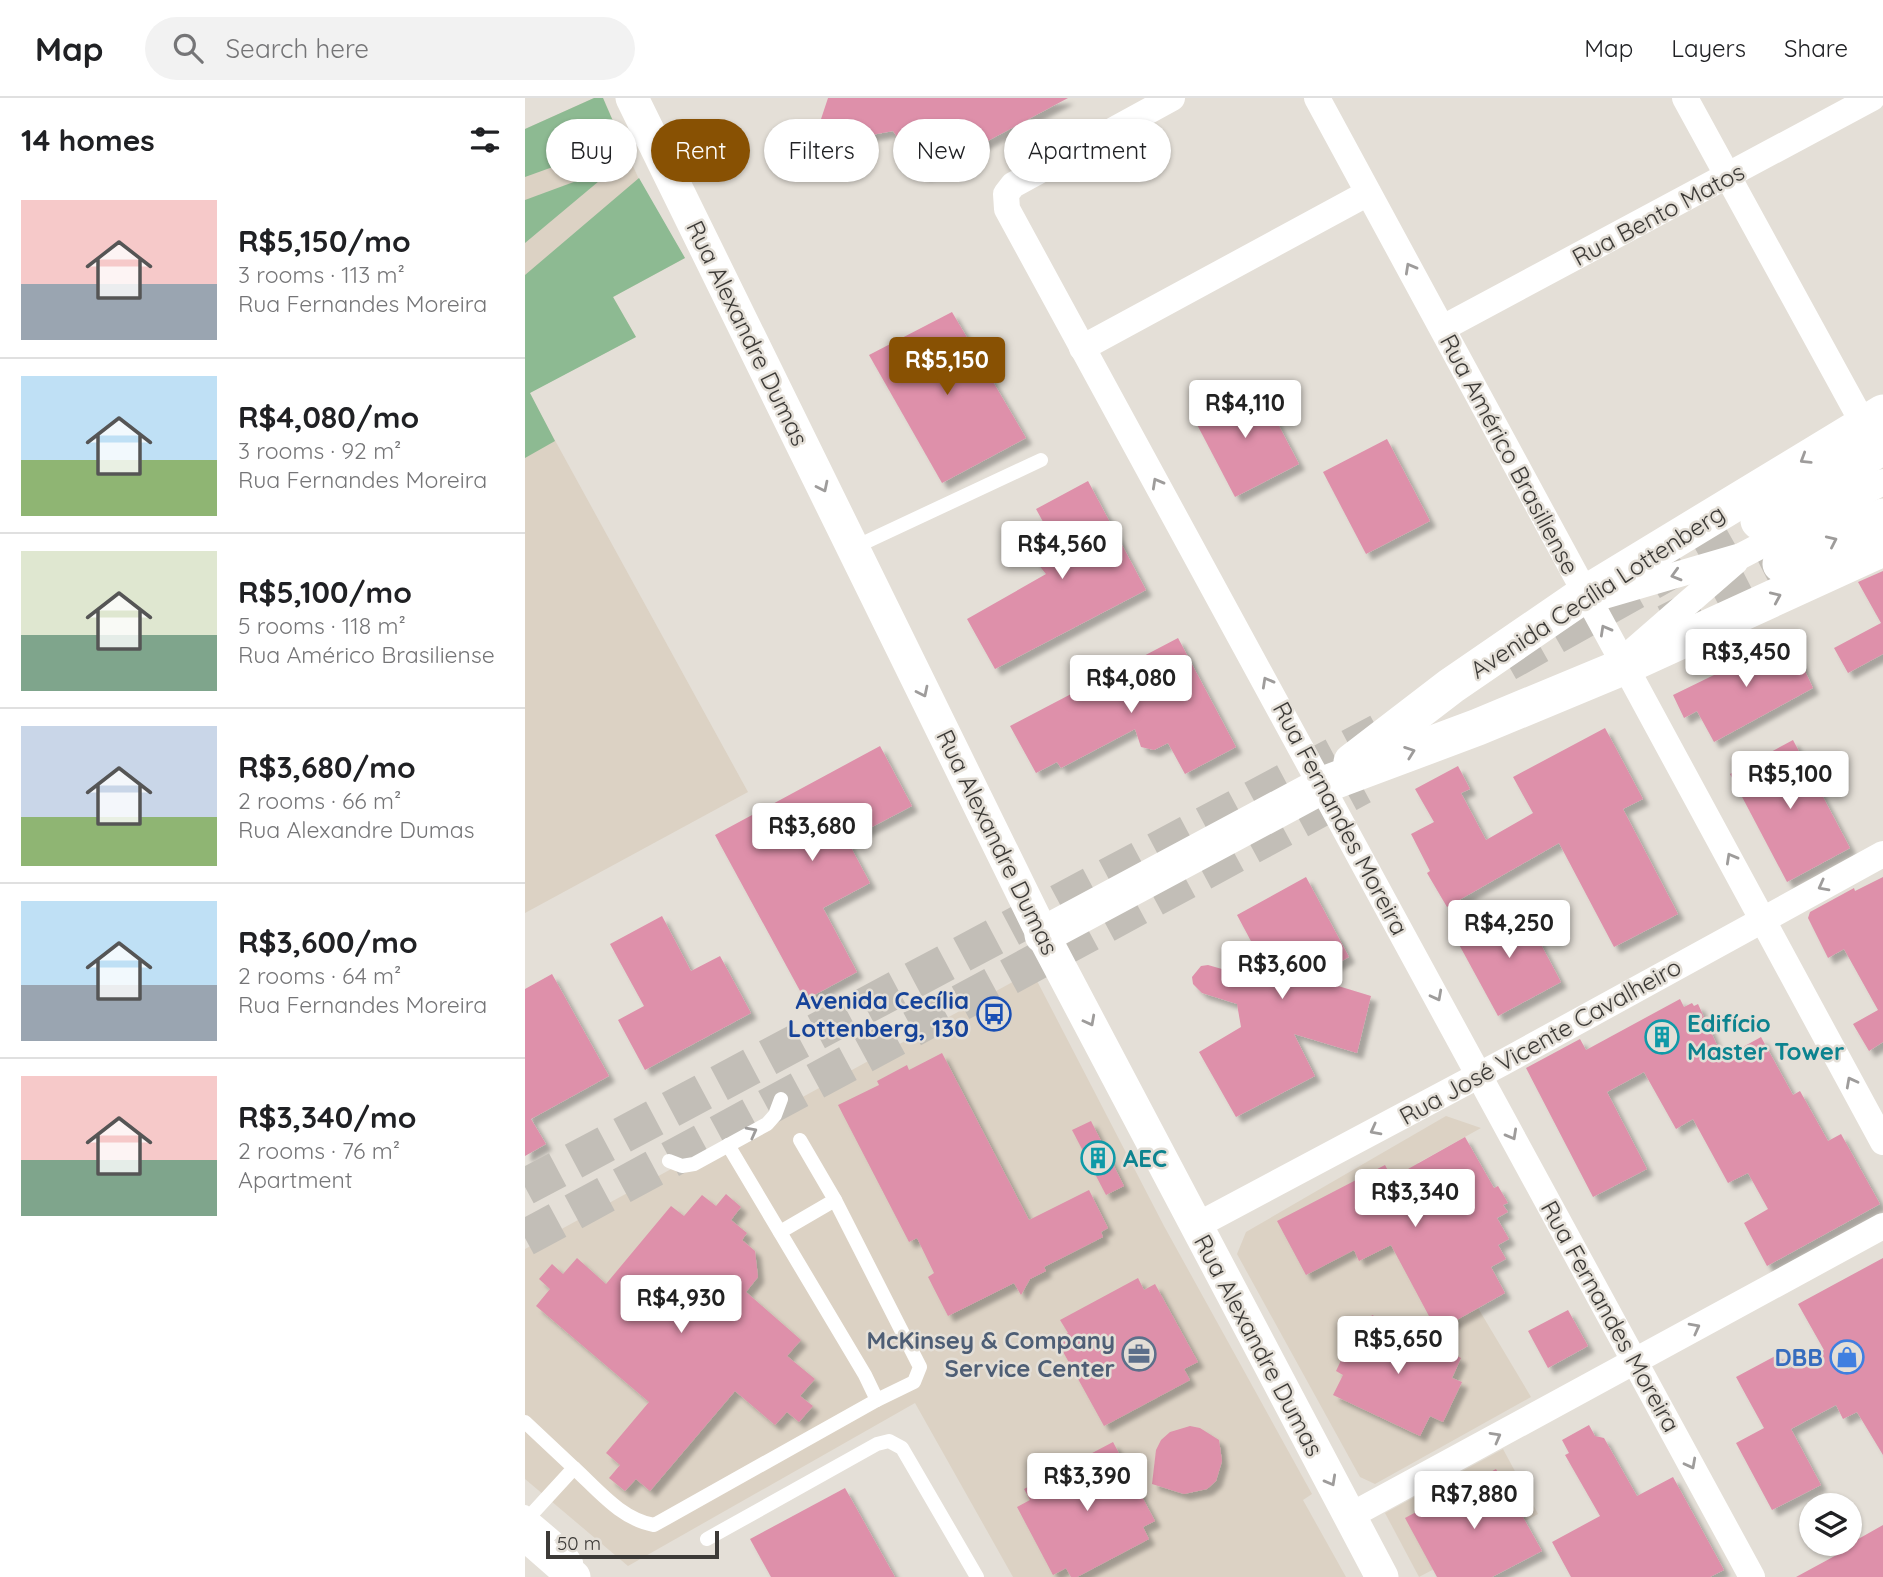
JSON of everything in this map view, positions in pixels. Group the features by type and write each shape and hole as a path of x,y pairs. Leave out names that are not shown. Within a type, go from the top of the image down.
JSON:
{"main road":[{"path":"1759,521 1876,427"},
{"name":"Avenida Cecília Lottenberg","path":"1323,785 1451,686 1581,600 1876,427"},
{"path":"1781,564 1883,517"},
{"name":"Avenida Cecília Lottenberg","path":"1043,934 1323,785 1478,727 1883,548"}],"street":[{"name":"Rua Alexandre Dumas","path":"632,98 1043,934 1383,1577"},
{"name":"Rua Fernandes Moreira","path":"1172,98 1013,185 1006,194 1007,209 1752,1577"},
{"name":"Rua Américo Brasiliense","path":"1317,98 1443,328 1581,600 1763,918 1883,1142"},
{"path":"1685,98 1876,427"},
{"name":"Rua Bento Matos","path":"1443,328 1871,98"},
{"path":"1082,348 1368,193"},
{"path":"1581,600 1741,556 1883,482"},
{"path":"1619,666 1741,556"},
{"name":"Rua José Vicente Cavalheiro","path":"1196,1226 1883,854"},
{"path":"1350,1516 1883,1226"},
{"path":"527,1521 574,1577"}],"lane":[{"path":"853,548 1041,460"},
{"path":"669,1161 682,1166 694,1164 767,1124 775,1115 781,1099"},
{"path":"525,1422 623,1513 636,1521 654,1525 913,1382 919,1367 835,1200 800,1140"},
{"path":"728,1145 865,1375 877,1400"},
{"path":"780,1232 835,1200"},
{"path":"707,1539 877,1444 889,1441 902,1448 977,1577"},
{"path":"574,1468 527,1521 565,1546 583,1577"}],"shaded area":[{"path":"594,98 603,98 612,119 547,119"},
{"path":"546,120 546,182 637,182 637,175 685,258 613,297 636,337 529,393 748,792 525,913 525,129"},
{"path":"1035,977 1164,1226 1312,1494 1303,1500 1346,1577 1013,1577 915,1403 628,1566 525,1479 525,1249 1020,978"},
{"path":"1446,1116 1481,1128 1418,1163 1448,1218 1437,1331 1478,1308 1531,1397 1375,1484 1360,1477 1237,1254 1246,1232"},
{"path":"1503,1449 1538,1514 1419,1577 1385,1513"}],"green space":[{"path":"594,98 603,98 612,119 547,119"},
{"path":"546,120 546,169 525,177 525,129"},
{"path":"639,178 685,258 613,297 636,337 530,393 555,441 525,458 525,275"},
{"path":"574,182 598,182 525,243 525,200"}],"building":[{"path":"828,98 1068,98 1029,119 1004,119 1004,132 990,140 990,119 893,119 893,131 879,134 879,119 821,119"},
{"path":"952,312 1026,438 942,483 869,355"},
{"path":"1256,382 1299,464 1235,497 1192,415"},
{"path":"1387,439 1430,521 1366,554 1323,472"},
{"path":"1088,481 1146,590 995,669 967,619 1046,574 1034,559 1039,547 1053,540 1036,509"},
{"path":"1883,571 1883,654 1848,673 1834,648 1881,623 1858,582"},
{"path":"1788,635 1813,688 1714,742 1697,711 1684,718 1673,695 1714,675 1711,670 1755,649 1757,652"},
{"path":"1178,638 1236,747 1185,774 1168,743 1154,750 1141,747 1135,729 1061,768 1057,762 1036,773 1010,726"},
{"path":"1605,728 1643,799 1623,809 1678,914 1614,947 1559,843 1447,907 1427,873 1430,871 1411,834 1434,822 1415,789 1458,766 1470,789 1461,793 1486,840 1533,813 1513,777"},
{"path":"1793,740 1850,848 1787,882 1730,774"},
{"path":"880,746 912,806 847,840 870,883 823,908 857,972 805,1000 715,835"},
{"path":"1306,877 1349,957 1312,978 1371,996 1357,1053 1294,1034 1315,1076 1236,1117 1199,1052 1241,1027 1237,1004 1202,993 1193,984 1192,977 1201,966 1208,965 1274,984 1237,915"},
{"path":"1883,877 1883,1042 1869,1051 1853,1024 1878,1010 1844,949 1828,958 1808,918 1810,912 1854,888 1855,891"},
{"path":"1520,905 1561,982 1498,1016 1456,939"},
{"path":"662,916 691,971 720,956 751,1013 645,1070 618,1020 644,1006 610,944"},
{"path":"552,974 609,1076 531,1119 546,1144 525,1156 525,989"},
{"path":"1680,999 1684,1007 1692,1003 1694,1006 1698,1004 1723,1058 1761,1037 1793,1095 1800,1091 1828,1141 1841,1134 1880,1204 1767,1266 1744,1223 1768,1209 1748,1173 1728,1183 1693,1119 1676,1129 1644,1072 1607,1092 1647,1169 1593,1197 1526,1068 1580,1039 1586,1050"},
{"path":"942,1053 1029,1220 1089,1190 1108,1228 1101,1232 1103,1237 1044,1267 1046,1271 1030,1279 1021,1295 1014,1283 948,1316 928,1277 934,1273 917,1238 909,1242 838,1105 879,1085 877,1081 907,1065 909,1070"},
{"path":"1091,1121 1124,1186 1106,1195 1072,1130"},
{"path":"1465,1137 1494,1188 1498,1186 1508,1203 1503,1205 1508,1212 1497,1218 1509,1239 1498,1245 1506,1259 1491,1267 1505,1293 1437,1331 1391,1245 1359,1261 1354,1250 1306,1275 1277,1221 1385,1165 1392,1178"},
{"path":"726,1194 741,1207 731,1220 747,1233 742,1240 755,1251 758,1277 746,1292 801,1340 787,1356 815,1379 800,1396 813,1406 799,1422 787,1412 775,1425 735,1391 650,1491 636,1479 625,1491 609,1478 620,1465 606,1453 649,1402 536,1306 550,1289 539,1279 552,1264 563,1274 577,1258 606,1284 671,1206 684,1216 702,1195 716,1206"},
{"path":"1883,1258 1883,1455 1857,1412 1843,1419 1836,1405 1791,1429 1821,1485 1805,1493 1799,1493 1799,1496 1772,1510 1736,1443 1764,1428 1736,1377 1779,1354 1788,1369 1824,1350 1798,1304"},
{"path":"1138,1278 1144,1290 1155,1284 1198,1362 1184,1369 1190,1380 1104,1426 1056,1339 1068,1333 1060,1320"},
{"path":"1568,1310 1588,1346 1548,1368 1528,1331"},
{"path":"1372,1315 1461,1358 1452,1378 1462,1382 1443,1422 1430,1416 1420,1436 1333,1395 1343,1375 1336,1371 1355,1331 1362,1335"},
{"path":"1589,1425 1595,1436 1604,1438 1637,1496 1673,1477 1724,1570 1710,1577 1571,1577 1552,1542 1600,1516 1565,1455 1569,1453 1562,1440"},
{"path":"1190,1426 1200,1428 1219,1440 1222,1461 1216,1481 1207,1489 1184,1494 1152,1484 1156,1450 1161,1440 1170,1432"},
{"path":"1113,1442 1155,1521 1143,1527 1149,1539 1077,1577 1071,1577 1066,1568 1053,1575 1017,1507 1030,1500 1024,1489"},
{"path":"1496,1469 1542,1551 1492,1577 1437,1577 1405,1518"},
{"path":"845,1488 895,1577 771,1577 750,1539"},
{"path":"1883,1525 1883,1577 1796,1577 1835,1556 1862,1556 1862,1537"}],"tunnel":[{"path":"1507,663 1759,521"},
{"path":"1666,623 1781,564"},
{"path":"525,1187 1379,732"},
{"path":"525,1238 1362,786"}],"place":[{"name":"Avenida Cecília Lottenberg, 130","path":"994,1014"},
{"name":"Edifício Master Tower","path":"1662,1037"},
{"name":"AEC","path":"1098,1158"},
{"name":"McKinsey & Company Service Center","path":"1139,1354"},
{"name":"DBB","path":"1847,1357"}]}
